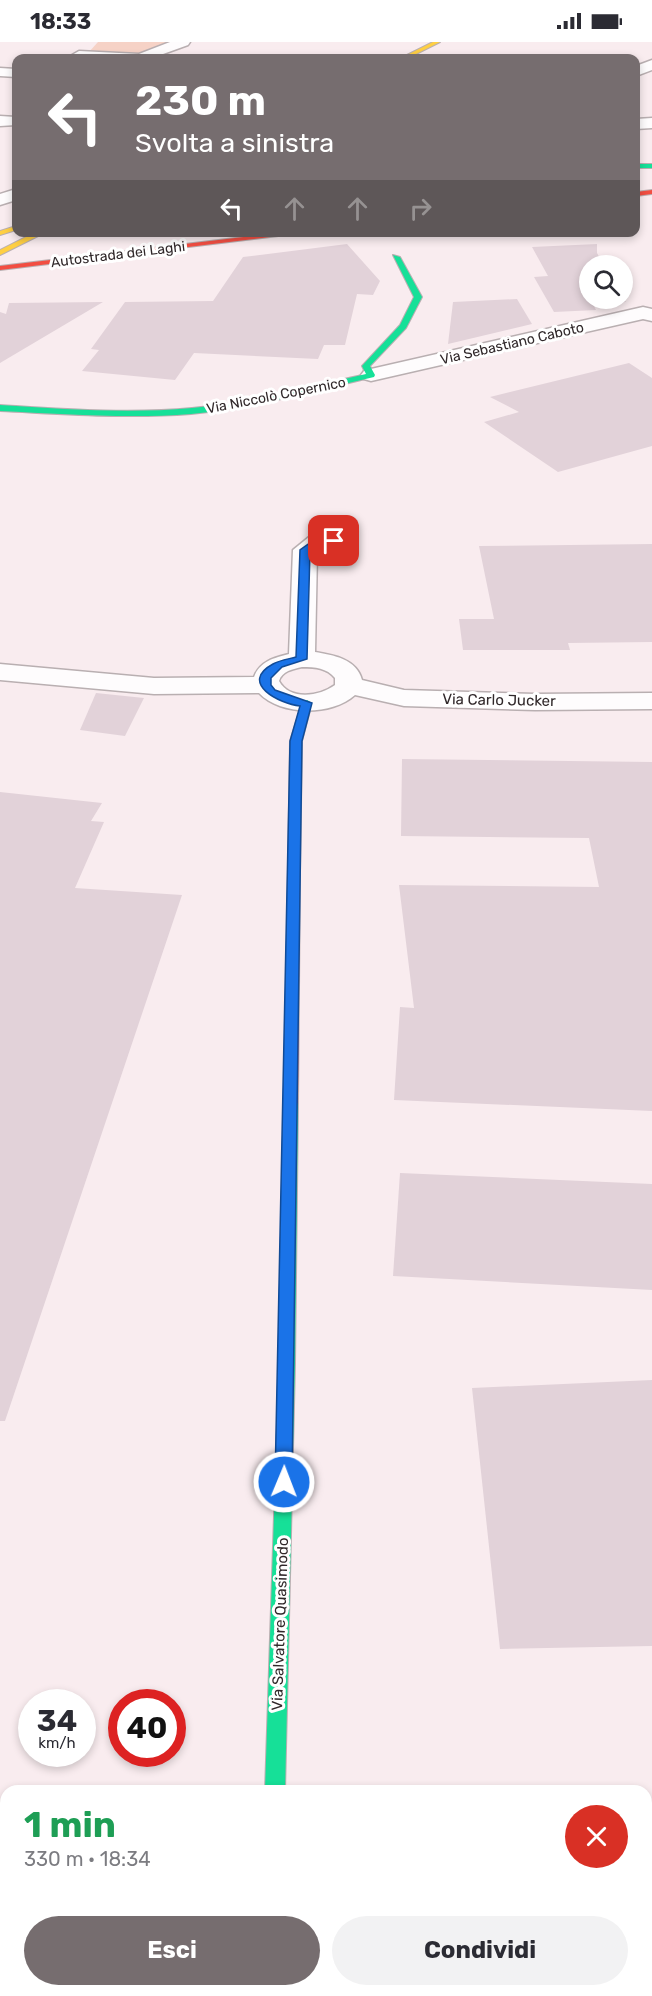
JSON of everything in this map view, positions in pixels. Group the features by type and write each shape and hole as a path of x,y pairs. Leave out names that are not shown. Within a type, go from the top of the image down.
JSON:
{"main road":[{"path":"412,54 436,42"},
{"path":"0,255 33,237"},
{"name":"Autostrada dei Laghi","path":"0,255 163,237"},
{"name":"Autostrada dei Laghi","path":"0,268 265,237"},
{"path":"371,375 366,366 393,341 411,313 418,297 396,257"},
{"name":"Via Niccolò Copernico","path":"0,408 96,412 191,411 236,405 371,375"},
{"name":"Via Salvatore Quasimodo","path":"275,1785 287,1351 296,741 307,703"}],"street":[{"path":"80,54 90,42"},
{"path":"151,54 183,42"},
{"name":"Via Sebastiano Caboto","path":"371,375 643,313 652,315"},
{"path":"302,659 305,550 318,542 334,541"},
{"path":"302,659 315,659 337,665 348,678 348,685 333,698 307,703 280,698 266,685 266,678 270,671 278,665 302,659"},
{"path":"0,672 154,686 266,685"},
{"name":"Via Carlo Jucker","path":"348,685 404,698 535,702 652,701"}],"shaded area":[{"path":"98,42 171,42 139,54 89,52"}],"building":[{"path":"347,244 380,281 373,295 357,294 345,345 324,345 318,359 194,353 175,380 82,371 99,350 91,349 125,302 213,301 243,257"},
{"path":"597,244 598,255 579,255 579,309 596,310 554,312 534,277 548,276 532,247"},
{"path":"517,299 532,324 448,344 453,302"},
{"path":"103,302 0,363 0,312 6,314 9,303"},
{"path":"629,363 652,378 652,446 558,472 484,422 519,412 490,397"},
{"path":"652,544 652,642 568,643 570,650 463,650 459,619 494,619 479,546"},
{"path":"96,693 144,698 125,736 80,730"},
{"path":"402,759 652,762 652,1111 394,1100 400,1007 414,1008 399,885 599,887 589,838 401,836"},
{"path":"0,792 102,803 91,821 104,822 75,888 182,895 5,1421 0,1421"},
{"path":"400,1173 652,1184 652,1290 393,1276"},
{"path":"652,1380 652,1646 500,1649 472,1388"}],"traffic: fast":[{"path":"640,166 652,166"},
{"path":"0,408 120,413 192,411 259,401 371,375 366,366 403,326 418,297 396,257"},
{"path":"294,872 296,741 307,703"},
{"path":"275,1785 287,1363 291,1103"}],"traffic: slow":[{"path":"412,54 437,42"},
{"path":"0,233 12,229"},
{"path":"0,253 33,237"}],"traffic: jam":[{"path":"640,194 652,192"},
{"path":"0,268 265,237"},
{"path":"291,1103 294,872"}],"route":[{"path":"284,1482 296,741 307,703 280,698 266,685 266,678 270,671 278,665 302,659 305,550 310,544 334,541"}]}
